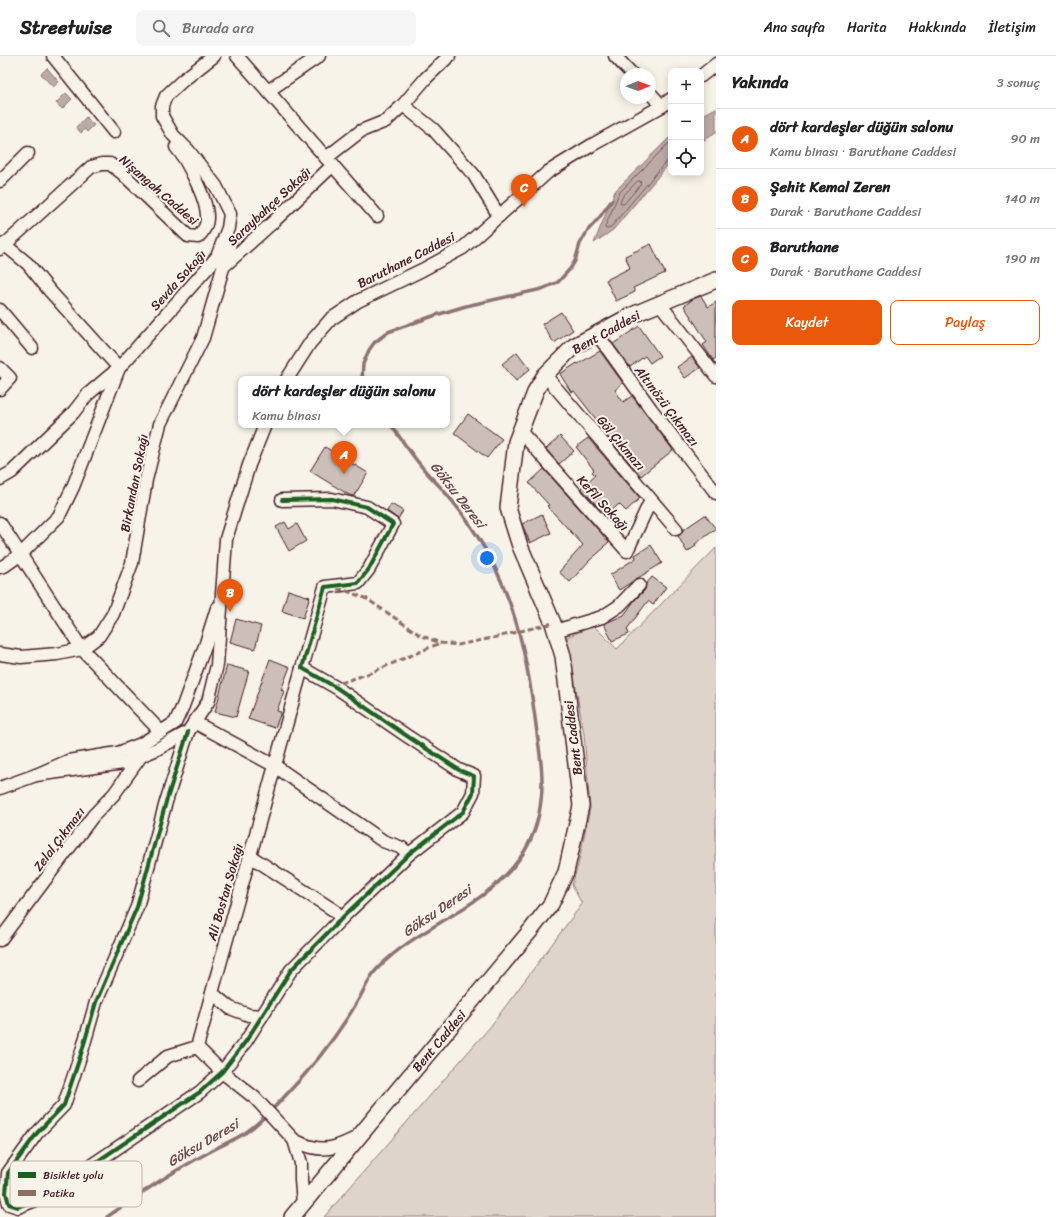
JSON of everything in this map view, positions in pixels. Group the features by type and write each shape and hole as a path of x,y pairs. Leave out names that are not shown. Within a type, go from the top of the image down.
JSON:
{"street":[{"path":"53,56 114,132"},
{"path":"214,56 182,81 166,96 162,106 162,117 172,134 188,150 216,186 230,214"},
{"path":"237,56 377,216"},
{"path":"268,91 319,56"},
{"name":"Saraybahçe Sokağı","path":"224,267 272,223 361,131 386,121 403,105 426,78 449,56"},
{"path":"615,56 626,68"},
{"path":"704,74 716,64"},
{"path":"656,96 667,102"},
{"name":"Baruthane Caddesi","path":"289,376 310,344 331,319 358,301 463,248 548,172 667,102"},
{"path":"403,105 433,129 474,175 499,216"},
{"name":"Nişangah Caddesi","path":"2,246 91,167 102,164 110,164 122,173 188,236 198,237 203,232 207,218 204,203 194,176 182,155 167,135 162,124 162,117"},
{"path":"0,180 28,154"},
{"name":"Birkandan Sokağı","path":"0,654 21,657 57,654 82,649 100,636 113,614 132,563 146,480 160,424 203,338 224,267 234,228 230,214"},
{"name":"Sevda Sokaḡı","path":"0,479 18,467 74,413 87,395 119,368 217,257 228,228 230,214"},
{"path":"0,567 4,566 21,554 59,516 73,487 119,368 49,290 28,264 2,246"},
{"name":"Bent Caddesi","path":"292,1217 551,904 566,872 581,806 563,656 555,631 520,546 508,508 516,442 536,390 545,375 574,346 630,316 716,280"},
{"path":"660,304 716,376"},
{"path":"0,310 32,348"},
{"name":"Altınözü Çıkmazı","path":"597,334 651,409 716,493"},
{"path":"0,368 10,378 0,389"},
{"name":"Göl Çıkmazı","path":"545,375 676,529"},
{"path":"17,1161 37,1133 64,1105 96,1002 137,907 166,802 191,727 208,702 217,665 226,539 249,465 264,428"},
{"name":"Kefil Sokağı","path":"520,432 627,551 651,500"},
{"name":"Ali Bostan Sokağı","path":"197,1047 325,587 358,583 369,569 393,524 367,507 332,499 282,500"},
{"path":"0,523 82,649 161,732"},
{"path":"555,631 602,617 619,606 639,585"},
{"path":"0,788 36,775 68,761 118,753 141,744 174,723 183,706 206,643 223,590"},
{"path":"98,1161 200,1092 222,1072 246,1041 291,970 341,919 409,854 463,812 473,793 474,776 459,770 337,688 302,668"},
{"path":"36,775 124,763 157,749 191,727"},
{"path":"191,727 274,766 383,841 402,848 409,854"},
{"name":"Zelal Çıkmazı","path":"0,940 93,816 114,794 141,756"},
{"path":"250,856 335,911 341,919"},
{"path":"212,993 230,1008 250,1015 262,1016"},
{"path":"138,1081 168,1056 197,1047 222,1072 255,1098 294,1140 313,1148 327,1149 359,1137"},
{"path":"294,1140 301,1163 303,1204"},
{"path":"10,1170 8,1173 6,1193 8,1204 10,1205"}],"shaded area":[{"path":"716,548 716,1217 324,1217 490,1027 582,904 572,885 578,865 590,808 584,734 567,637 594,626 617,649"}],"water":[{"path":"47,68 59,82 53,87 41,74"},
{"path":"66,93 72,99 62,109 56,103"},
{"path":"716,108 716,132 704,140 704,114"},
{"path":"86,117 94,125 87,132 85,129 81,133 76,127"},
{"path":"668,139 668,165 613,230 594,243 615,191"}],"building":[{"path":"651,244 665,273 633,288 635,292 616,301 606,280 630,268 625,256"},
{"path":"701,296 708,307 716,302 716,358 713,360 703,345 707,342 684,306 693,299"},
{"path":"561,312 573,330 554,343 542,324"},
{"path":"639,326 660,356 650,363 645,356 630,367 613,344"},
{"path":"600,351 623,383 615,390 623,402 632,396 673,450 641,476 600,428 602,427 574,391 571,392 560,374"},
{"path":"517,352 530,369 516,381 502,364"},
{"path":"692,357 700,368 685,378 677,367"},
{"path":"468,414 502,439 487,458 454,433"},
{"path":"560,436 574,451 559,464 546,449"},
{"path":"588,438 640,498 626,511 619,504 606,516 581,488 595,475 592,472 594,470 576,447"},
{"path":"325,447 368,473 354,496 349,495 310,471"},
{"path":"544,469 609,542 570,582 559,572 583,545 547,506 549,505 529,483"},
{"path":"391,504 403,511 398,519 387,511"},
{"path":"542,514 551,533 530,543 522,524"},
{"path":"705,515 716,529 695,544 696,546 687,552 678,536 683,530"},
{"path":"285,522 289,529 297,524 306,541 289,551 276,527"},
{"path":"651,545 662,563 619,590 610,575 636,558 635,555"},
{"path":"652,577 666,587 653,605 648,601 627,629 629,634 612,641 604,624 624,615 635,600 645,590 646,584"},
{"path":"288,590 310,597 303,618 282,611"},
{"path":"236,619 261,626 255,649 230,642"},
{"path":"270,659 290,667 281,690 284,691 277,711 281,712 275,728 248,719"},
{"path":"227,665 249,671 236,717 215,712"}],"waterway":[{"name":"Göksu Deresi","path":"362,376 363,364 369,350 374,343 388,332 466,306 542,289 558,282 575,261 580,244 588,230 612,200"},
{"name":"Göksu Deresi","path":"142,1193 199,1158 242,1135 272,1110 295,1086 327,1048 377,969 412,940 470,904 505,876 520,858 528,845 539,815 542,792 542,775 534,709 526,661 514,615 506,592 485,549 471,526 449,497 418,462 393,428"},
{"name":"Göksu Deresi","path":"107,1217 121,1207"}],"marked path":[{"path":"337,589 344,590 367,599 420,635 440,643 458,645 553,623"},
{"path":"332,686 370,673 440,643"}],"cycle path":[{"path":"98,1161 200,1092 222,1072 246,1041 291,970 346,914 409,854 463,812 473,793 474,776 459,770 337,688 302,668 325,587 358,583 369,569 393,524 367,507 332,499 282,500"},
{"path":"17,1161 37,1133 64,1105 96,1002 137,907 166,802 188,732"},
{"path":"10,1170 8,1173 6,1193 10,1204"}],"place":[{"name":"Baruthane","path":"524,207"},
{"name":"dört kardeşler düğün salonu","path":"344,474"},
{"name":"Şehit Kemal Zeren","path":"230,612"}]}
